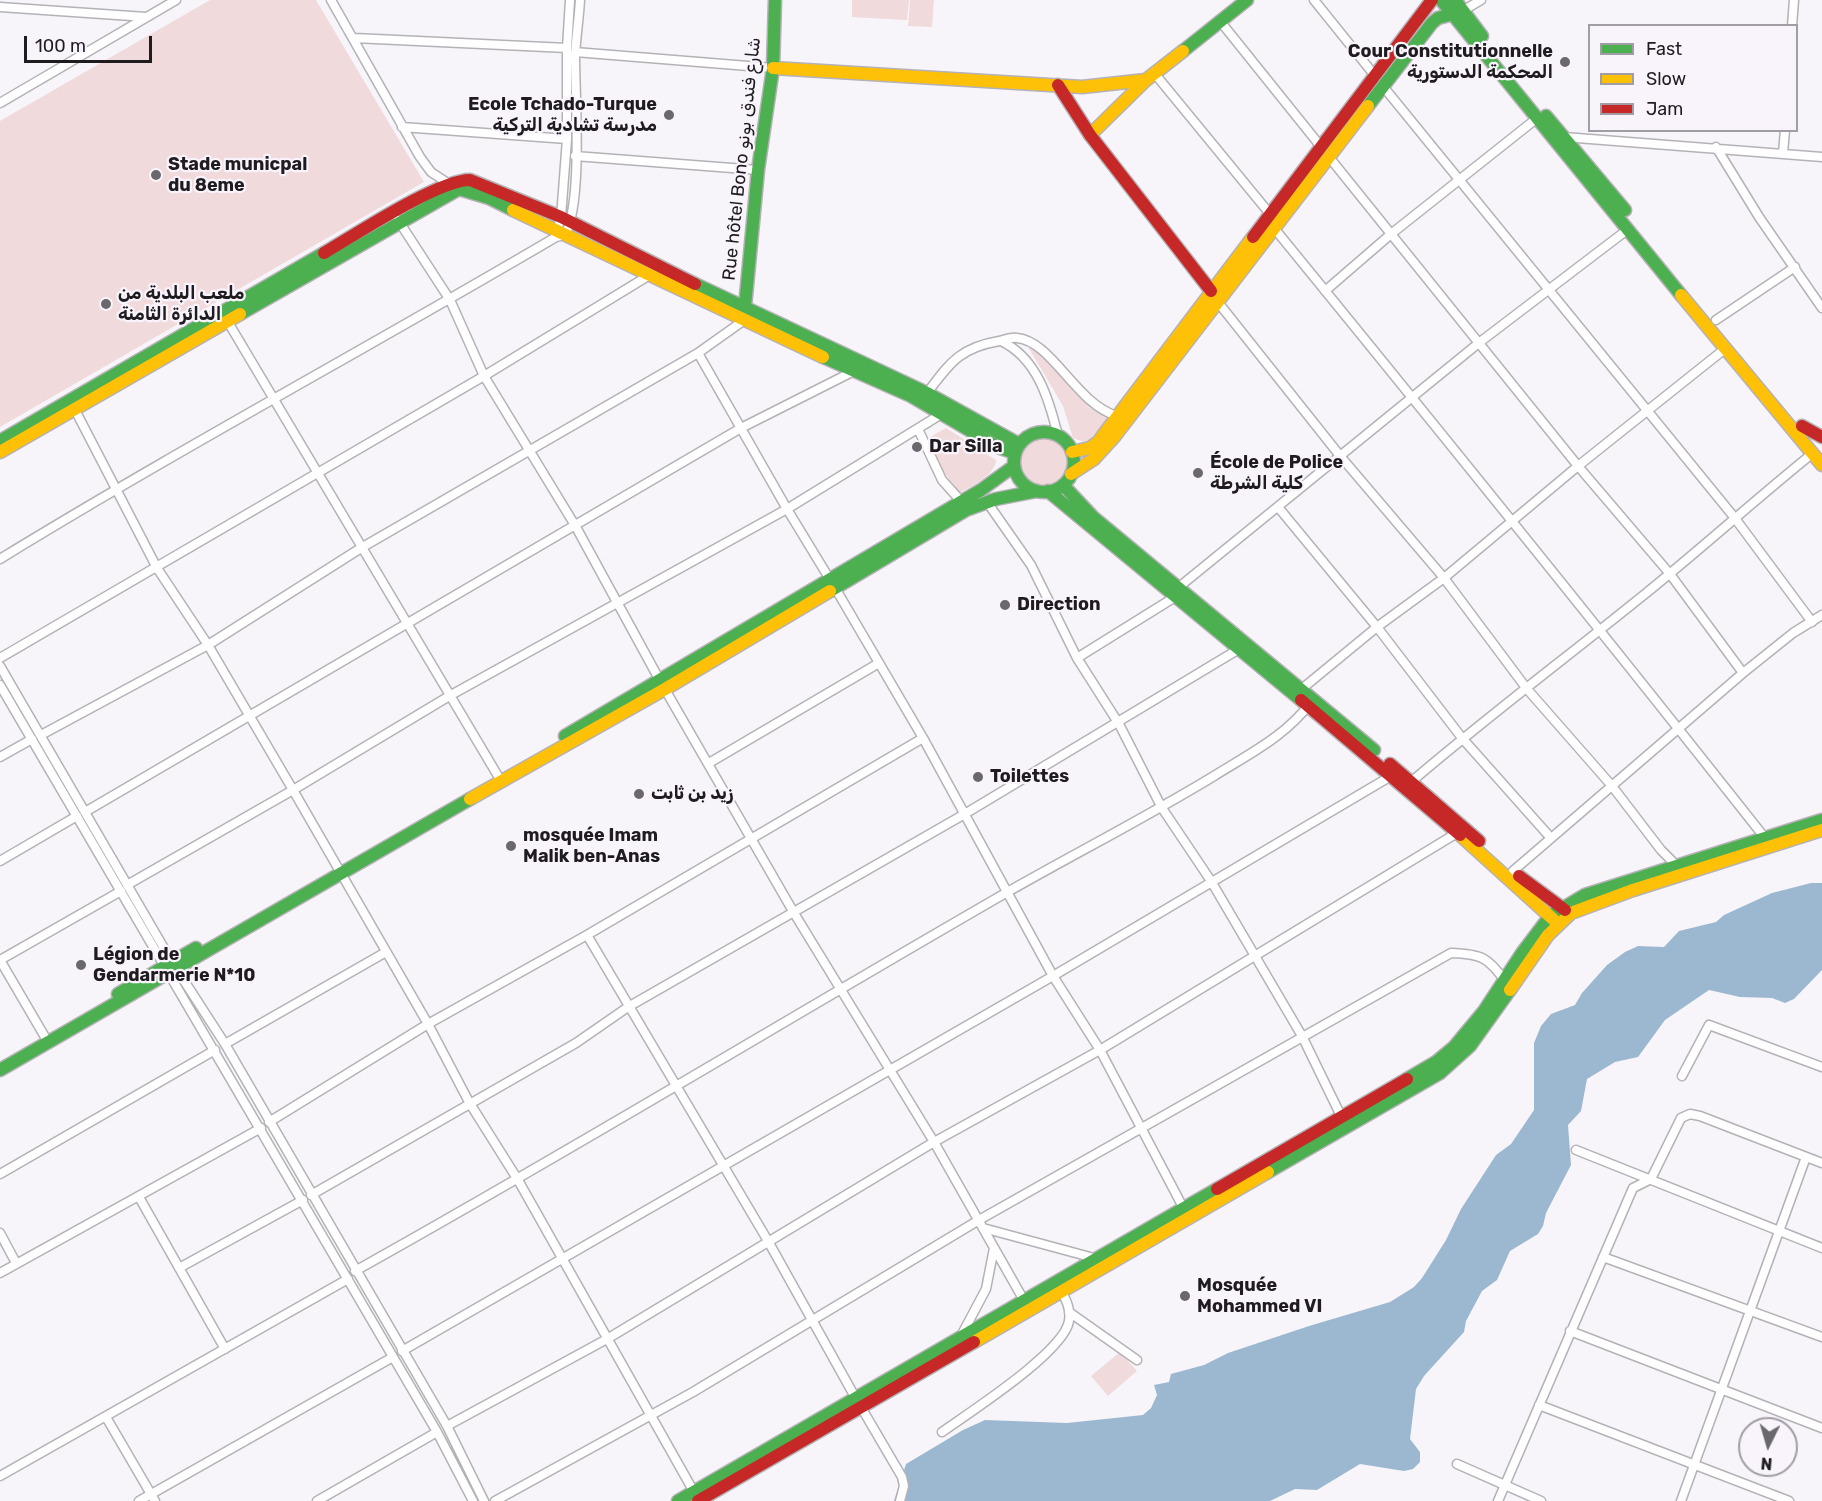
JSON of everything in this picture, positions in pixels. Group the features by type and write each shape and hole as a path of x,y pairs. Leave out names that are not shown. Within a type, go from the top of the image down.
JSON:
{"main road":[{"name":"Rue hôtel Bono شارع فندق بونو","path":"744,315 758,170 772,68 775,0"},
{"path":"1090,135 1151,77 1246,0"},
{"path":"1072,452 1090,448 1098,442 1214,296 1274,228 1325,152 1379,81 1432,0"},
{"path":"1441,0 1458,12 1716,320 1802,426 1817,451 1822,465"},
{"path":"1455,0 1458,12 1536,119 1726,348 1817,451"},
{"path":"1379,81 1432,23 1438,18 1458,12"},
{"path":"772,68 1058,85 1105,86 1151,77"},
{"path":"1058,85 1090,135 1214,296"},
{"path":"832,582 966,510 987,502 1063,485 1071,474 1094,459 1109,443 1270,214 1325,152"},
{"path":"0,441 72,404 449,184 470,180 566,220 744,315 943,413 1000,448 1017,448"},
{"path":"396,217 459,189 489,198 648,276 927,393 1017,448"},
{"path":"0,452 72,404"},
{"path":"1802,426 1822,437"},
{"path":"1071,474 1072,452 1058,435 1041,432 1025,438 1017,448 1014,466 1022,482 1042,491 1177,592 1298,692 1391,776 1508,876 1553,920"},
{"path":"338,869 662,684 832,582 960,500 981,490 1014,466"},
{"path":"1063,485 1093,517 1239,649 1298,692"},
{"path":"0,1070 338,869 662,684"},
{"path":"1310,703 1411,782 1513,871 1566,910"},
{"path":"1566,910 1633,890 1745,849 1766,838 1822,820"},
{"path":"880,1389 960,1338 1061,1290 1341,1116 1452,1051 1553,920 1586,895 1677,866 1822,830"},
{"path":"678,1501 697,1499 880,1389 1027,1305 1094,1258 1186,1213 1440,1073 1457,1060 1553,920"},
{"path":"0,1063 170,968"}],"street":[{"path":"60,10 61,0"},
{"path":"0,103 176,0"},
{"path":"331,0 402,127 431,172 449,184"},
{"path":"0,559 116,488 274,397 450,300 559,234 566,220 575,156 570,0"},
{"path":"566,220 571,50 580,0"},
{"path":"1314,0 1734,517 1812,622"},
{"path":"1458,12 1481,0"},
{"path":"1792,24 1794,0"},
{"path":"0,7 147,17"},
{"path":"1221,21 1578,466 1670,574 1743,673"},
{"path":"354,38 571,50 772,68"},
{"path":"1151,77 1270,214"},
{"path":"1326,291 1391,234 1536,119"},
{"path":"402,127 567,139"},
{"path":"1783,153 1785,132"},
{"path":"1564,137 1822,157"},
{"path":"1716,147 1759,217 1822,308"},
{"path":"575,156 758,170"},
{"path":"396,217 450,300 484,376 576,527 662,684 794,913 934,1142 1027,1305"},
{"path":"1274,228 1515,521 1599,631 1766,838"},
{"path":"1077,658 1177,592 1480,342 1628,230"},
{"path":"1716,320 1795,267"},
{"path":"0,658 484,376 648,276"},
{"path":"1214,296 1341,457 1444,578 1527,689 1612,786 1661,850 1677,866"},
{"path":"41,735 208,645 361,548 698,353 744,315"},
{"path":"225,316 498,776"},
{"path":"927,393 957,356 977,346 1016,337 1035,345 1098,409 1117,416"},
{"path":"1001,341 1015,348 1030,365 1051,406 1058,435"},
{"path":"1298,692 1377,627 1444,578 1515,521 1578,466 1726,348"},
{"path":"698,353 787,509 923,738 963,815 1053,976 1100,1050 1186,1213"},
{"path":"0,861 251,718 741,429 856,369"},
{"path":"72,404 157,568 208,645 293,790 428,1024 469,1102 518,1180 697,1499"},
{"path":"45,1037 0,960 293,790 451,695 787,509 943,413"},
{"path":"918,429 942,480 960,500"},
{"path":"1411,782 1462,738 1670,574 1734,517 1817,451"},
{"path":"987,502 1031,565 1077,658 1119,724 1161,808 1211,881 1253,957 1302,1036 1341,1116"},
{"path":"1278,507 1377,627 1462,738 1550,837"},
{"path":"1513,871 1550,837 1680,730 1743,673 1792,633 1822,615"},
{"path":"179,1268 307,1198 469,1102 576,1043 628,1007 1119,724 1239,649"},
{"path":"709,763 879,663"},
{"path":"0,666 41,735 81,814"},
{"path":"0,685 81,814 261,1128 355,1271 447,1426 484,1501"},
{"path":"355,1271 518,1180 1006,893 1161,808 1271,741 1292,724 1310,703"},
{"path":"269,1122 428,1024 587,935 923,738"},
{"path":"0,757 32,739"},
{"path":"402,1352 723,1167 889,1068 1053,976 1391,776"},
{"path":"447,1426 607,1339 934,1142 1100,1050 1457,833"},
{"path":"587,935 628,1007 678,1086 902,1477 904,1486 900,1501"},
{"path":"225,1044 386,952"},
{"path":"495,1501 651,1415 981,1224 1141,1128 1451,953 1481,956 1494,966 1505,981"},
{"path":"170,968 225,1044 269,1122 348,1279 437,1431 473,1501"},
{"path":"1682,1076 1709,1025 1822,1068"},
{"path":"0,1174 215,1050"},
{"path":"1498,1501 1633,1188 1651,1179 1677,1124 1690,1114 1822,1163"},
{"path":"0,1273 261,1128"},
{"path":"1576,1150 1822,1248"},
{"path":"1681,1501 1752,1311 1806,1157"},
{"path":"139,1197 225,1349"},
{"path":"981,1224 1094,1258"},
{"path":"0,1233 16,1263"},
{"path":"960,1338 986,1289 994,1248"},
{"path":"1604,1257 1822,1337"},
{"path":"0,1476 348,1279"},
{"path":"942,1432 1010,1384 1053,1347 1067,1326 1069,1312 1061,1290"},
{"path":"1069,1312 1137,1360"},
{"path":"1570,1331 1822,1428"},
{"path":"139,1501 153,1498 393,1357"},
{"path":"1539,1405 1789,1501"},
{"path":"106,1417 153,1498"},
{"path":"317,1501 437,1431"},
{"path":"1457,1464 1541,1501"}],"shaded area":[{"name":"ملعب البلدية من الدائرة الثامنة","path":"210,0 316,0 424,182 0,427 0,121"},
{"path":"852,0 909,0 907,20 852,17"},
{"path":"910,0 934,0 932,27 908,26"},
{"path":"1027,345 1038,350 1089,407 1107,419 1090,439 1084,442 1073,438 1063,406"},
{"path":"946,428 996,460 992,471 960,493 943,471 928,438"},
{"path":"1038,437 1048,437 1060,444 1067,456 1067,466 1060,478 1048,485 1038,485 1023,474 1019,466 1019,456 1030,441"},
{"path":"1120,1352 1137,1371 1108,1396 1091,1376"}],"water":[{"path":"1811,883 1822,883 1822,970 1794,999 1785,1003 1772,998 1740,997 1709,990 1665,1020 1638,1057 1615,1062 1587,1079 1581,1111 1568,1125 1571,1165 1546,1213 1543,1226 1538,1234 1510,1251 1497,1280 1482,1291 1466,1321 1464,1332 1424,1376 1416,1389 1410,1439 1420,1452 1420,1462 1413,1469 1404,1471 1360,1464 1317,1490 1295,1489 1270,1501 894,1501 906,1464 963,1430 985,1420 1067,1423 1143,1415 1151,1408 1157,1395 1154,1385 1169,1382 1171,1374 1204,1365 1228,1353 1309,1326 1390,1302 1414,1287 1446,1240 1461,1209 1496,1155 1511,1144 1534,1110 1534,1043 1541,1026 1551,1014 1575,1005 1582,993 1607,965 1625,952 1638,946 1664,947 1679,931 1716,922 1724,915 1772,893"}],"traffic: fast":[{"path":"744,317 758,170 773,68 775,0"},
{"path":"1183,51 1247,0"},
{"path":"1441,0 1681,295"},
{"path":"1455,0 1482,36"},
{"path":"1368,106 1432,23 1438,18 1453,14"},
{"path":"1546,116 1625,210"},
{"path":"240,314 459,189 489,198 513,210"},
{"path":"0,441 324,253"},
{"path":"695,284 927,393 1019,444"},
{"path":"823,357 911,396 1000,448 1015,453"},
{"path":"1044,432 1061,437 1069,445 1074,462 1069,479 1061,487 1044,492 1027,487 1019,479 1014,462 1019,445 1027,437 1044,432"},
{"path":"565,736 981,490 1014,466"},
{"path":"1063,485 1093,517 1374,750"},
{"path":"830,591 966,510 996,499 1037,491"},
{"path":"1048,491 1301,700"},
{"path":"0,1070 470,799"},
{"path":"1407,1079 1436,1062 1454,1047 1484,1011 1522,953 1550,916 1585,895 1822,820"},
{"path":"118,994 196,948"},
{"path":"1268,1172 1440,1073 1470,1046 1510,990"},
{"path":"678,1501 1217,1189"}],"traffic: slow":[{"path":"773,68 1082,87 1146,80 1183,51"},
{"path":"1090,135 1145,81"},
{"path":"1071,474 1094,459 1114,437 1368,106"},
{"path":"513,210 823,357"},
{"path":"1072,452 1090,448 1098,442 1253,237"},
{"path":"1681,295 1822,465"},
{"path":"0,452 240,314"},
{"path":"470,799 665,689 830,591"},
{"path":"1510,990 1548,935 1571,913 1633,890 1822,830"},
{"path":"1460,835 1555,921"},
{"path":"974,1342 1268,1172"}],"traffic: jam":[{"path":"1253,237 1432,0"},
{"path":"1058,85 1090,135 1211,291"},
{"path":"324,253 418,198 456,182 470,180 561,217 695,284"},
{"path":"1802,426 1822,437"},
{"path":"1301,700 1460,835"},
{"path":"1390,764 1479,841"},
{"path":"1519,876 1565,910"},
{"path":"1217,1189 1407,1079"},
{"path":"698,1501 974,1342"}],"place":[{"name":"Cour Constitutionnelle المحكمة الدستورية","path":"1565,62"},
{"name":"Ecole Tchado-Turque مدرسة تشادية التركية","path":"669,115"},
{"name":"Stade municpal du 8eme","path":"156,175"},
{"name":"ملعب البلدية من الدائرة الثامنة","path":"106,304"},
{"name":"Dar Silla","path":"917,447"},
{"name":"École de Police كلية الشرطة","path":"1198,473"},
{"name":"Direction","path":"1005,605"},
{"name":"Toilettes","path":"978,777"},
{"name":"زيد بن ثابت","path":"639,794"},
{"name":"mosquée Imam Malik ben-Anas","path":"511,846"},
{"name":"Légion de Gendarmerie N*10","path":"81,965"},
{"name":"Mosquée Mohammed VI","path":"1185,1296"}]}
